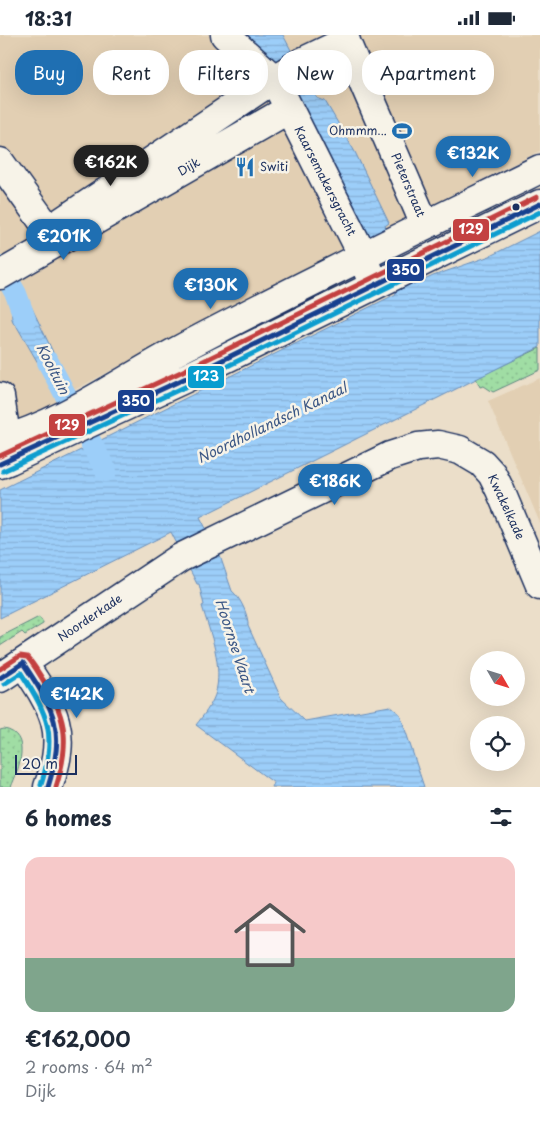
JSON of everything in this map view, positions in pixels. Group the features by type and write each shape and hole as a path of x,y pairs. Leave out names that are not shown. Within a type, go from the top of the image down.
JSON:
{"street":[{"path":"225,35 278,68"},
{"name":"Dijk","path":"323,50 344,38"},
{"name":"Pieterstraat","path":"344,38 426,225"},
{"name":"Dijk","path":"5,272 278,77"},
{"name":"Kaarsemakersgracht","path":"287,95 289,109 366,255 378,283"},
{"name":"Dijk","path":"53,236 289,109"},
{"path":"0,162 53,236"},
{"path":"78,418 175,352 540,169"},
{"path":"0,397 4,448 78,418 186,379 540,204"},
{"name":"Noorderkade","path":"0,678 180,558 216,539 398,453 429,445 452,447"},
{"name":"Kwakelkade","path":"452,447 476,459 492,474 540,585"},
{"path":"23,663 43,694 56,721 56,762 48,787"}],"shaded area":[{"path":"0,35 540,35 540,151 445,198 448,204 126,368 119,366 69,393 60,404 0,428"},
{"path":"540,378 540,523 488,401"}],"green space":[{"path":"540,348 540,370 493,392 484,386 480,387 476,378"},
{"path":"39,617 43,624 25,635 22,632 0,646 0,637"},
{"path":"4,729 13,732 21,745 20,762 11,787 0,787 0,730"}],"water":[{"path":"239,35 283,35 291,50 278,50 278,60 275,62 268,57 268,50 259,50"},
{"path":"293,95 315,95 325,101 355,152 389,223 385,226 414,285 433,276 490,256 540,231 540,347 200,517 219,553 232,591 243,607 248,626 281,698 305,721 390,706 400,714 424,787 272,787 274,783 196,725 215,695 218,673 217,661 202,606 204,605 199,584 197,584 171,532 0,618 0,490 396,294"},
{"path":"20,288 24,294 22,297 24,302 31,306 69,386 56,394 12,319 10,292"}],"waterway":[{"name":"Kooltuin","path":"0,266 16,294 25,319"},
{"name":"Kooltuin","path":"48,362 106,471"}],"transit line":[{"name":"129","path":"0,456 183,371 537,197"},
{"name":"350","path":"0,464 186,378 540,204"},
{"name":"123","path":"3,471 189,385 540,212"},
{"name":"129","path":"0,669 20,656 27,657 53,696 62,721 64,734 63,759 56,787"},
{"name":"350","path":"0,678 23,663 50,708 54,721 56,750 48,787"},
{"name":"123","path":"4,684 21,673 44,714 48,726 49,752 41,785"}],"place":[{"name":"Ohmmm...","path":"402,131"},
{"name":"Switi","path":"245,167"}],"water label":[{"name":"Noordhollandsch Kanaal","path":"272,423"},
{"name":"Hoornse Vaart","path":"235,646"}]}
